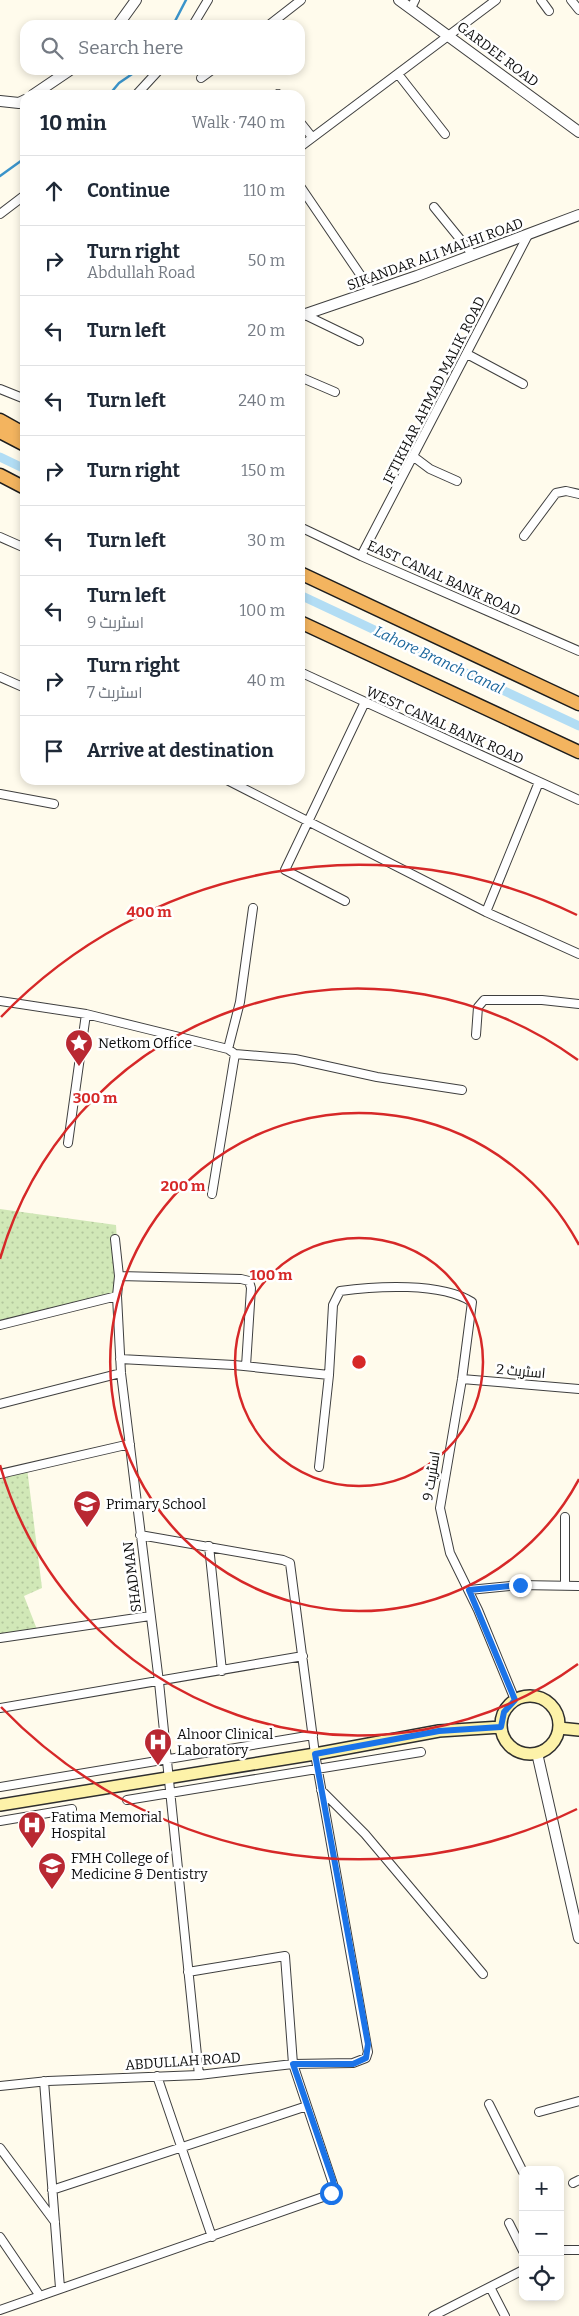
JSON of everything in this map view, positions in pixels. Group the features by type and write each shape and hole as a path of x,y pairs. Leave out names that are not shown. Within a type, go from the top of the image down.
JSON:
{"highway":[{"path":"0,420 20,431"},
{"path":"0,432 20,442"},
{"path":"0,475 20,485"},
{"path":"0,484 20,491"},
{"path":"305,574 579,704"},
{"path":"305,624 579,752"}],"main road":[{"path":"533,1696 549,1703 558,1719 559,1728 552,1744 537,1753 527,1754 514,1748 504,1737 501,1727 504,1712 515,1700 533,1696"},
{"path":"0,1805 315,1754 439,1731 501,1727"},
{"path":"559,1728 579,1730"}],"street":[{"path":"122,20 136,0"},
{"path":"196,20 208,0"},
{"path":"275,20 301,0"},
{"name":"GARDEE ROAD","path":"399,0 413,4 449,34 579,132"},
{"path":"305,143 496,0"},
{"path":"541,0 549,11"},
{"path":"571,0 579,10"},
{"path":"398,74 445,134"},
{"path":"40,90 63,75"},
{"path":"141,90 155,75"},
{"path":"201,78 205,75"},
{"path":"0,101 20,102"},
{"path":"305,128 312,137"},
{"path":"305,193 372,292"},
{"path":"0,214 20,199"},
{"path":"434,207 472,255"},
{"name":"SIKANDAR ALI MALHI ROAD","path":"305,314 372,292 579,216"},
{"name":"IFTIKHAR AHMAD MALIK ROAD","path":"362,556 528,235"},
{"path":"305,317 359,341"},
{"path":"467,354 523,384"},
{"path":"305,379 335,392"},
{"path":"0,389 20,397"},
{"path":"414,457 430,469 456,481"},
{"path":"524,536 556,493 566,491 579,494"},
{"name":"EAST CANAL BANK ROAD","path":"305,529 579,651"},
{"path":"0,537 20,546"},
{"name":"WEST CANAL BANK ROAD","path":"305,674 579,800"},
{"path":"0,677 20,686"},
{"path":"345,901 285,870 310,821 365,702"},
{"path":"486,912 539,782"},
{"path":"237,785 486,912 579,954"},
{"path":"0,794 54,804"},
{"path":"212,1194 253,908"},
{"path":"476,1035 478,1008 484,1000 542,1000 579,1004"},
{"path":"0,1001 86,1014 232,1051 295,1059 377,1077 462,1090"},
{"path":"68,1143 86,1014"},
{"name":"SHADMAN","path":"115,1240 119,1276 117,1296 121,1373 159,1682 198,2074"},
{"path":"119,1276 241,1279 249,1281 251,1288 246,1366"},
{"name":"اسٹریٹ 9","path":"329,1375 333,1305 340,1291 365,1288 418,1289 460,1295 472,1302 462,1379 440,1508 450,1553 469,1590 515,1700"},
{"path":"0,1325 117,1296"},
{"path":"120,1359 246,1366 329,1375 319,1467"},
{"path":"0,1404 121,1373"},
{"name":"اسٹریٹ 2","path":"462,1379 579,1389"},
{"path":"0,1474 130,1444"},
{"path":"565,1517 565,1585"},
{"path":"140,1535 209,1546 290,1563 315,1754 322,1790 365,1834 483,1974"},
{"path":"209,1546 222,1671"},
{"path":"469,1590 520,1585 579,1586"},
{"path":"0,1638 150,1616"},
{"path":"0,1708 303,1656"},
{"path":"0,1787 313,1735"},
{"path":"127,1800 421,1752"},
{"path":"537,1753 574,1904 579,1938"},
{"name":"ABDULLAH ROAD","path":"0,2086 198,2074 293,2064 353,2064 366,2058 368,2044 322,1790"},
{"path":"0,1821 72,1809"},
{"path":"0,2310 212,2237 331,2193 334,2187 333,2180 293,2064 285,1956 188,1972"},
{"path":"156,2076 212,2237"},
{"path":"44,2082 60,2288"},
{"path":"539,2112 579,2100"},
{"path":"489,2104 520,2166"},
{"path":"52,2190 308,2106"},
{"path":"0,2148 55,2222"},
{"path":"509,2223 519,2243"},
{"path":"0,2237 40,2296"},
{"path":"564,2248 579,2250"},
{"path":"433,2316 519,2272"},
{"path":"490,2287 505,2316"}],"green space":[{"path":"0,1209 116,1225 119,1276 117,1296 0,1325"},
{"path":"27,1468 42,1588 24,1596 38,1632 0,1638 0,1474"}],"waterway":[{"path":"176,20 186,0"},
{"path":"113,90 119,83 131,75"},
{"path":"0,176 20,162"},
{"name":"Lahore Branch Canal","path":"0,457 20,467"},
{"name":"Lahore Branch Canal","path":"305,597 579,726"}],"place":[{"name":"Netkom Office","path":"79,1067"},
{"name":"Primary School","path":"87,1528"},
{"name":"Alnoor Clinical Laboratory","path":"158,1766"},
{"name":"Fatima Memorial Hospital","path":"32,1849"},
{"name":"FMH College of Medicine & Dentistry","path":"52,1890"}],"route":[{"path":"331,2193 334,2187 333,2180 293,2064 353,2064 366,2058 368,2044 315,1754 439,1731 501,1727 504,1712 515,1700 469,1590 520,1585"}]}
